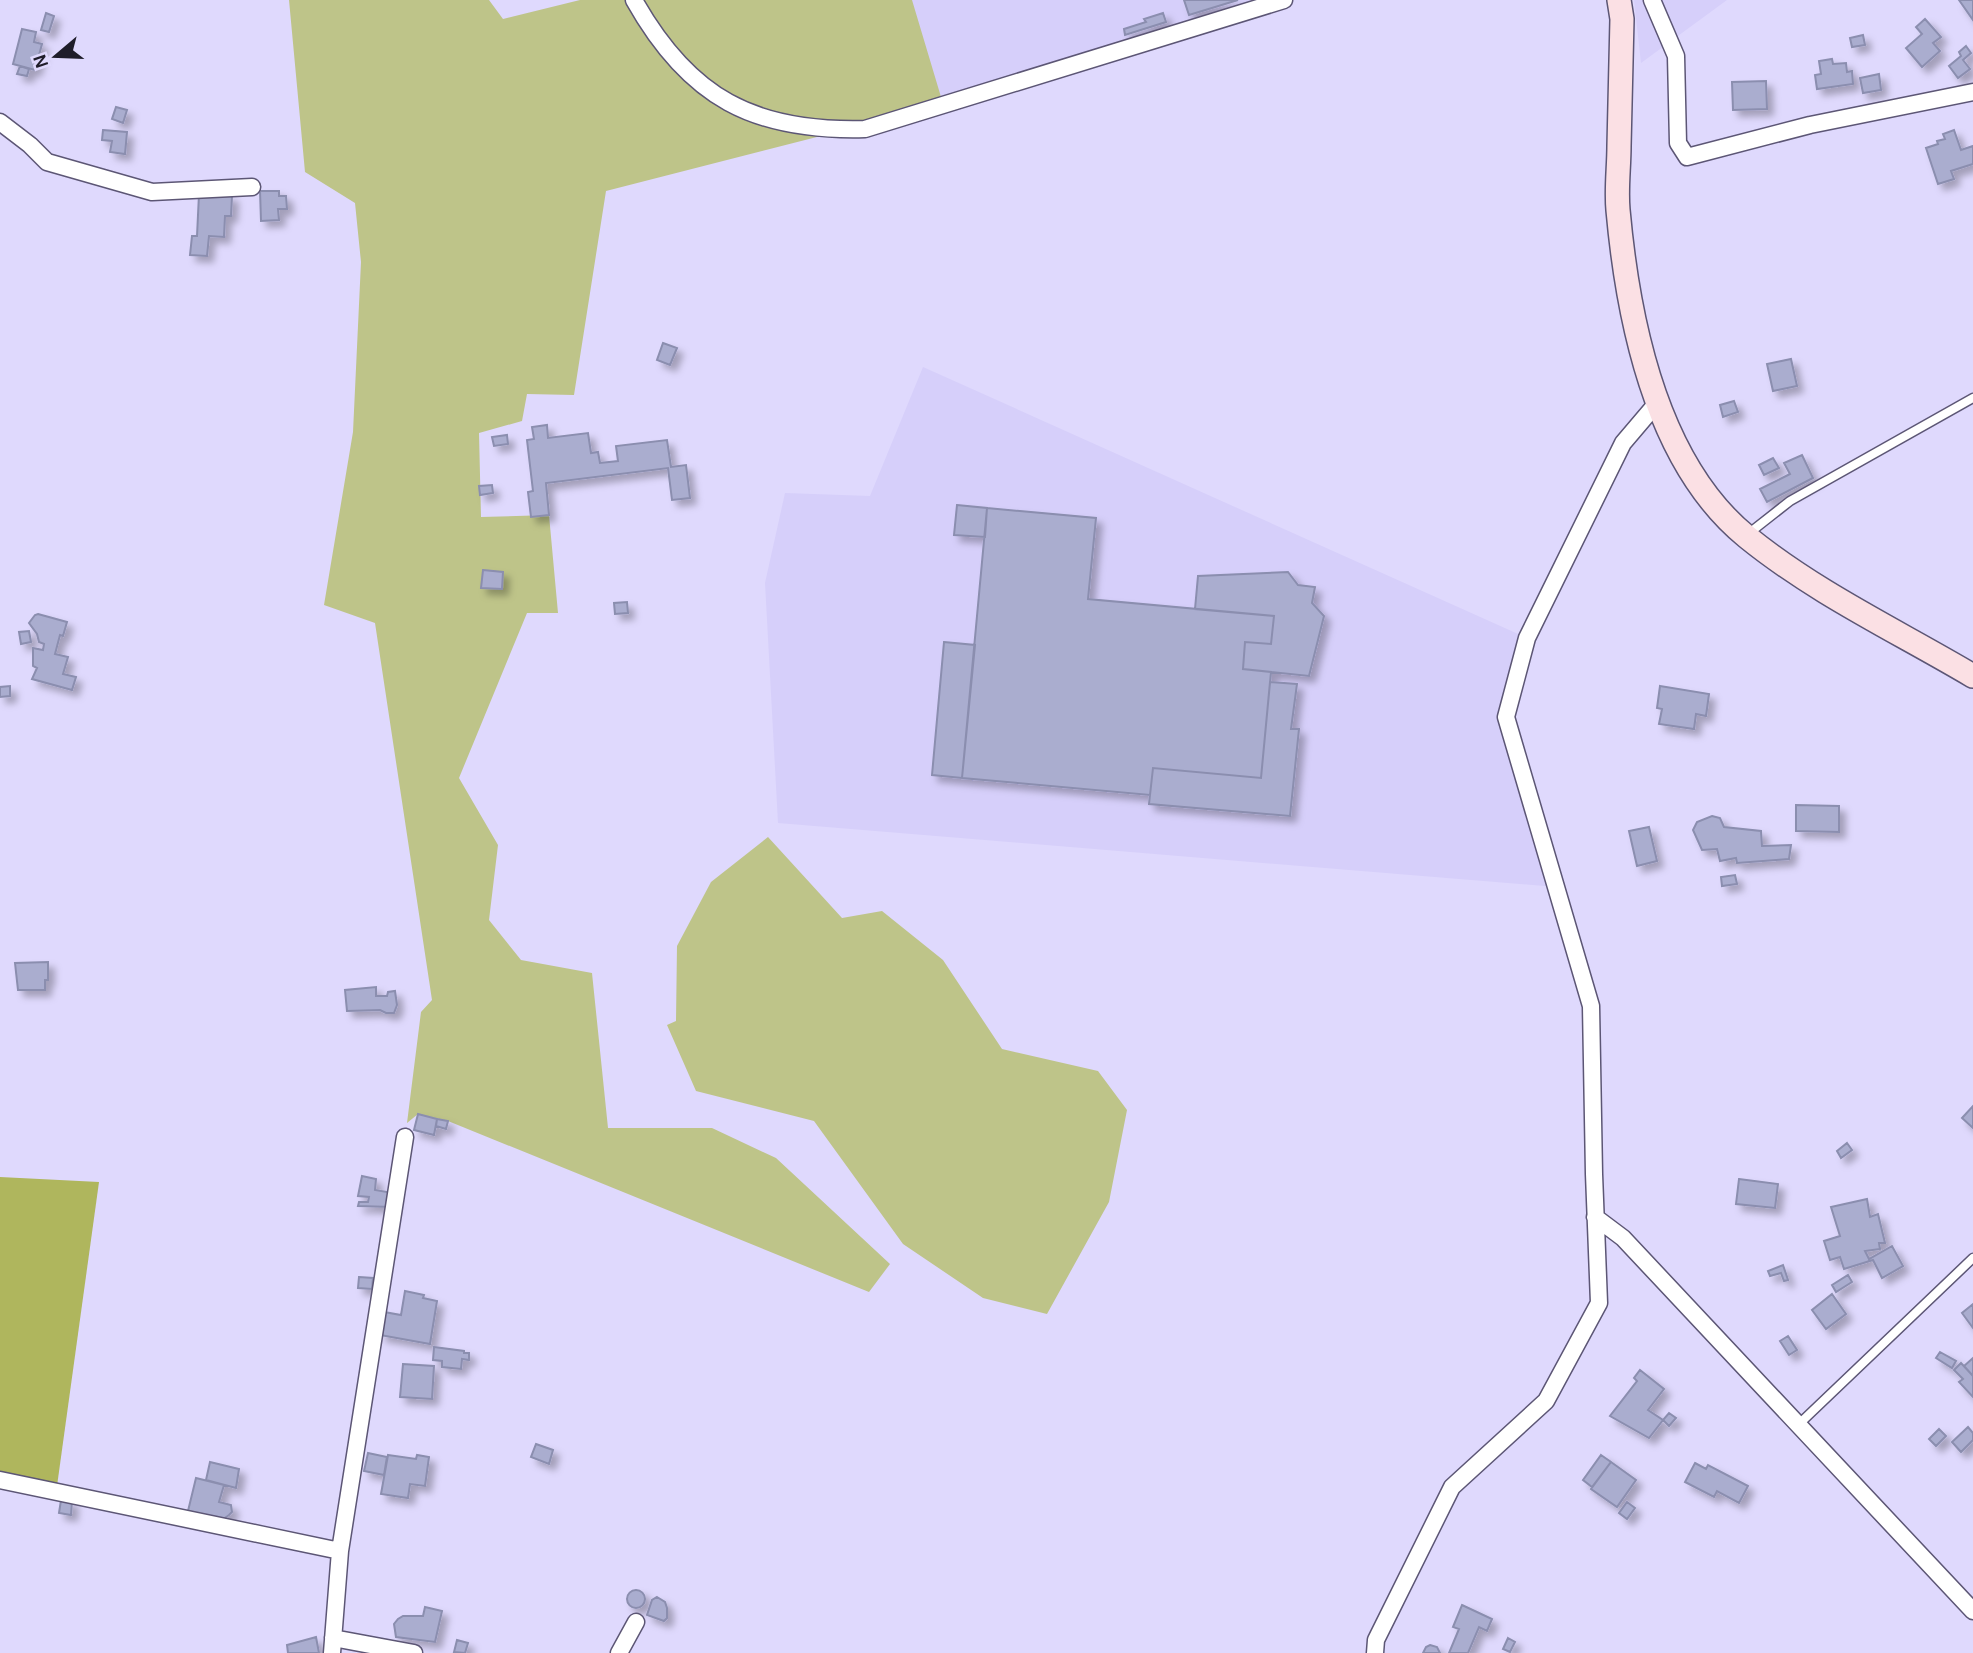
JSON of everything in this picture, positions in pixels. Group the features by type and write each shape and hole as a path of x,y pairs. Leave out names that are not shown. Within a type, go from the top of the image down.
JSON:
{"main road":[{"path":"1619,0 1622,19 1618,208 1631,309 1657,403 1680,452 1705,495 1745,536 1796,573 1973,676"}],"street":[{"path":"634,0 652,31 692,78 719,98 747,112 825,130 866,129 1284,0"},
{"path":"1652,0 1676,56 1678,143 1687,157 1810,125 1973,92"},
{"path":"0,122 47,162 152,192 252,187"},
{"path":"1375,1653 1376,1640 1452,1487 1546,1401 1599,1303 1591,1006 1506,717 1527,638 1623,443 1657,403"},
{"path":"405,1137 340,1551 333,1646 414,1653"},
{"path":"1595,1217 1623,1238 1973,1611"},
{"path":"0,1480 340,1551"},
{"path":"619,1653 636,1622"}],"lane":[{"path":"1745,536 1790,501 1973,398"},
{"path":"1798,1424 1973,1258"}],"shaded area":[{"path":"634,0 1284,0 866,129"},
{"path":"1634,0 1727,0 1641,63"},
{"path":"923,367 1527,638 1506,717 1556,887 778,823 765,583 785,493 870,496"}],"green space":[{"path":"289,0 489,0 503,19 580,0 912,0 941,97 954,102 606,191 574,395 527,394 522,421 479,433 481,517 549,515 558,613 527,613 459,778 498,845 489,920 521,960 592,973 608,1128 712,1128 776,1158 890,1264 869,1292 448,1121 418,1114 407,1123 421,1012 432,1000 375,623 324,605 353,432 361,262 355,203 305,172"},
{"path":"768,837 842,918 882,911 943,960 1002,1049 1098,1071 1127,1110 1109,1202 1047,1314 983,1298 903,1244 814,1121 696,1091 667,1025 676,1021 677,946 711,882"},
{"path":"0,1177 99,1182 57,1486 0,1474"}],"building":[{"path":"1184,0 1238,0 1189,15"},
{"path":"1959,0 1973,0 1973,20"},
{"path":"46,13 54,16 49,32 41,30"},
{"path":"1163,13 1166,22 1125,35 1124,29"},
{"path":"1925,19 1941,37 1933,43 1940,51 1922,67 1906,48 1922,34 1916,27"},
{"path":"22,29 36,32 34,42 42,44 35,70 13,64"},
{"path":"1863,35 1865,45 1852,47 1850,38"},
{"path":"1966,46 1971,53 1963,60 1970,69 1958,78 1949,66 1961,56 1959,52"},
{"path":"1832,59 1833,64 1846,63 1847,72 1852,71 1853,84 1817,89 1815,75 1821,74 1819,61"},
{"path":"20,66 29,69 27,76 17,74"},
{"path":"1879,74 1881,90 1863,93 1860,78"},
{"path":"1766,81 1767,109 1733,110 1732,82"},
{"path":"116,107 127,110 123,123 112,119"},
{"path":"103,130 127,132 125,154 110,152 112,141 102,140"},
{"path":"1954,130 1961,150 1973,146 1973,164 1951,171 1954,179 1938,184 1926,148 1938,144 1937,141 1945,139 1943,134"},
{"path":"260,191 279,191 279,196 286,196 287,209 278,209 279,220 261,221"},
{"path":"199,194 232,196 231,216 225,216 224,237 209,236 207,256 190,255 192,236 197,236"},
{"path":"663,343 677,348 670,365 657,360"},
{"path":"1791,359 1797,386 1773,391 1767,364"},
{"path":"1734,401 1738,412 1723,417 1720,405"},
{"path":"547,425 548,438 588,433 591,453 598,452 600,463 618,461 616,446 667,440 671,467 686,465 690,498 672,500 668,468 546,483 549,515 531,517 528,492 533,491 527,440 534,439 532,427"},
{"path":"507,435 508,444 494,446 492,437"},
{"path":"1802,455 1813,478 1767,502 1760,489 1790,474 1784,463"},
{"path":"1773,458 1779,468 1764,475 1759,465"},
{"path":"492,485 493,493 480,495 479,486"},
{"path":"957,505 987,508 985,537 954,535"},
{"path":"987,508 1096,518 1088,599 1274,616 1271,644 1245,642 1243,669 1271,672 1261,778 1153,768 1150,795 962,778"},
{"path":"483,570 503,572 502,589 481,588"},
{"path":"1288,572 1298,585 1315,587 1312,603 1324,616 1309,676 1243,669 1245,642 1271,644 1274,616 1195,609 1198,576"},
{"path":"627,602 628,613 615,614 614,603"},
{"path":"38,614 67,622 55,654 68,657 63,674 76,677 72,690 32,679 37,668 33,666 33,648 43,650 44,644 39,642 29,623"},
{"path":"29,631 31,642 21,644 19,632"},
{"path":"944,642 975,645 962,778 932,775"},
{"path":"1270,682 1297,684 1291,729 1299,729 1290,816 1149,804 1153,768 1261,778"},
{"path":"10,686 10,696 0,697 0,687"},
{"path":"1660,686 1709,694 1706,716 1696,714 1694,729 1659,724 1662,709 1657,708"},
{"path":"1796,805 1839,806 1839,832 1796,831"},
{"path":"1712,816 1720,818 1724,827 1761,831 1762,846 1791,845 1789,859 1737,863 1736,858 1720,861 1717,849 1702,850 1693,830 1697,822"},
{"path":"1649,827 1657,861 1637,866 1629,831"},
{"path":"1735,875 1737,884 1722,886 1721,877"},
{"path":"48,962 45,990 18,990 15,963"},
{"path":"376,987 376,996 387,996 388,992 395,991 397,1005 394,1013 380,1010 347,1011 345,990"},
{"path":"1973,1106 1973,1128 1962,1118"},
{"path":"418,1114 437,1119 434,1135 414,1130"},
{"path":"437,1119 448,1121 446,1129 436,1126"},
{"path":"1847,1143 1852,1150 1841,1158 1837,1151"},
{"path":"362,1176 376,1179 375,1190 393,1193 391,1207 358,1206 359,1202 368,1202 369,1197 358,1196"},
{"path":"1739,1179 1778,1184 1775,1208 1736,1204"},
{"path":"1867,1199 1870,1217 1878,1214 1885,1243 1879,1243 1880,1249 1865,1251 1869,1259 1892,1246 1903,1266 1882,1278 1873,1260 1844,1269 1840,1257 1830,1260 1824,1241 1840,1236 1831,1207"},
{"path":"1783,1265 1788,1280 1784,1281 1781,1273 1770,1276 1768,1271"},
{"path":"1848,1275 1852,1282 1836,1292 1832,1285"},
{"path":"359,1277 373,1278 372,1289 358,1288"},
{"path":"405,1291 437,1301 430,1344 380,1335 384,1312 401,1315"},
{"path":"1832,1294 1846,1314 1826,1329 1812,1310"},
{"path":"1973,1304 1973,1328 1962,1313"},
{"path":"1788,1336 1797,1350 1789,1355 1780,1341"},
{"path":"434,1347 464,1351 469,1353 469,1360 462,1359 461,1369 442,1367 442,1361 433,1360"},
{"path":"1940,1352 1956,1361 1952,1368 1936,1358"},
{"path":"1973,1358 1973,1376 1964,1366"},
{"path":"1961,1363 1973,1376 1973,1397 1959,1382 1963,1379 1954,1370"},
{"path":"403,1364 434,1366 432,1399 400,1397"},
{"path":"1640,1370 1664,1389 1648,1410 1663,1420 1649,1438 1610,1416 1637,1381 1634,1378"},
{"path":"1669,1413 1676,1418 1669,1426 1663,1420"},
{"path":"1968,1427 1973,1433 1973,1440 1961,1452 1952,1442"},
{"path":"1939,1429 1946,1436 1936,1446 1929,1439"},
{"path":"536,1444 553,1450 549,1464 531,1457"},
{"path":"368,1453 387,1457 384,1475 364,1471"},
{"path":"388,1455 416,1459 417,1455 429,1457 425,1486 410,1484 408,1498 381,1494"},
{"path":"1601,1455 1611,1462 1592,1487 1583,1480"},
{"path":"210,1462 239,1469 236,1488 206,1480"},
{"path":"1611,1462 1636,1480 1617,1507 1591,1489"},
{"path":"1695,1463 1706,1469 1708,1465 1748,1486 1739,1503 1717,1491 1714,1497 1685,1482"},
{"path":"196,1478 224,1485 219,1502 231,1505 232,1512 229,1515 222,1520 188,1511"},
{"path":"61,1500 72,1501 71,1515 59,1513"},
{"path":"1627,1502 1635,1508 1627,1519 1619,1513"},
{"path":"632,1590 640,1590 645,1599 643,1606 632,1608 627,1603 627,1595"},
{"path":"657,1597 665,1602 667,1608 667,1618 664,1621 647,1615 652,1600"},
{"path":"1462,1605 1492,1619 1487,1631 1479,1627 1468,1653 1449,1653 1459,1629 1453,1627"},
{"path":"425,1607 442,1611 435,1642 396,1637 394,1624 398,1619 403,1616 423,1616"},
{"path":"316,1637 319,1653 288,1653 287,1645"},
{"path":"1508,1638 1515,1642 1510,1652 1503,1649"},
{"path":"457,1640 468,1643 465,1653 454,1652"},
{"path":"1430,1645 1437,1647 1440,1653 1423,1653"}]}
